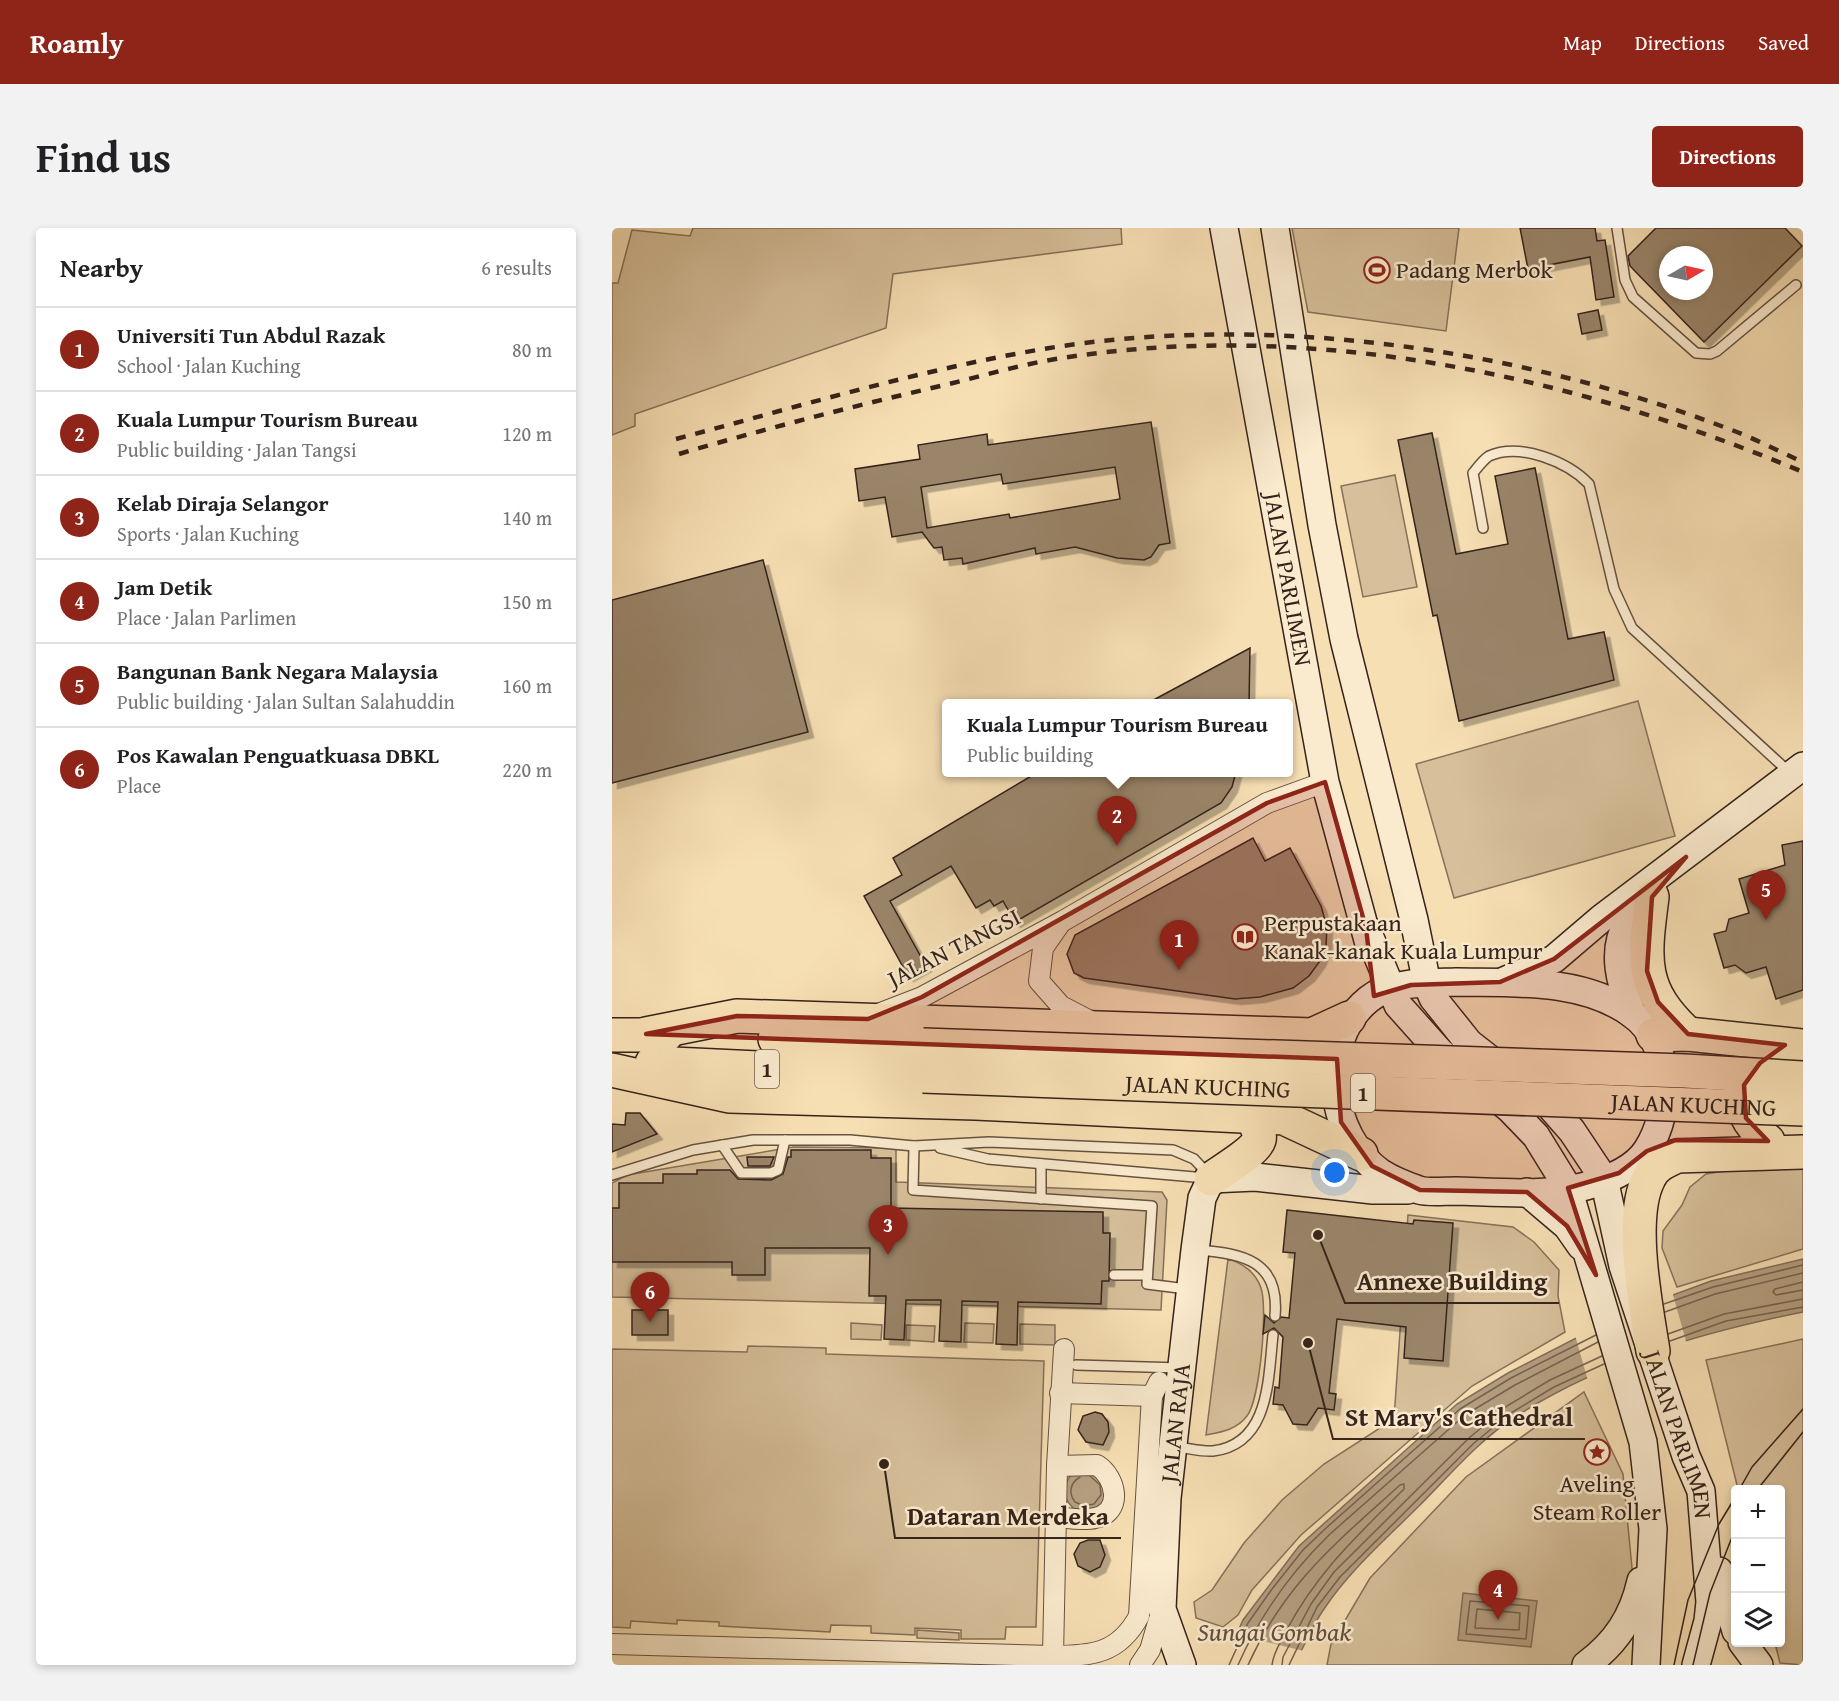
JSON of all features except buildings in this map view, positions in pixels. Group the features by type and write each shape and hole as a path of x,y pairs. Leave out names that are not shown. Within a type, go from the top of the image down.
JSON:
{"highway":[{"path":"1652,897 1646,942 1647,971 1658,1002 1688,1034"},
{"path":"646,1034 737,1016 1312,1035 1377,1002"},
{"path":"1643,1024 1688,1034 1794,1046"},
{"name":"1","path":"612,1035 646,1034"},
{"name":"JALAN KUCHING","path":"646,1034 923,1060 1803,1109"},
{"path":"1768,1141 1754,1130 1746,1118 1744,1085 1760,1063 1794,1046"},
{"name":"JALAN KUCHING","path":"612,1062 923,1060 1674,1071 1803,1078"},
{"path":"612,1070 729,1096 975,1103 1291,1120 1361,1154"},
{"path":"1212,1179 1254,1149 1259,1141 1253,1118"},
{"path":"1647,1150 1676,1140 1768,1141 1803,1144"},
{"path":"1653,1351 1633,1264 1640,1201 1649,1176 1663,1162 1677,1156 1803,1152"}],"street":[{"name":"JALAN PARLIMEN","path":"1224,228 1325,782 1366,928 1377,1002 1510,1108 1536,1136 1565,1181 1596,1275 1643,1442 1653,1529 1646,1665"},
{"name":"JALAN PARLIMEN","path":"1275,228 1322,525 1344,639 1430,991 1469,1043 1551,1107 1606,1173"},
{"path":"1500,982 1554,959 1602,918 1797,770"},
{"name":"JALAN TANGSI","path":"868,1019 922,997 1063,921 1267,803 1325,782"},
{"path":"1212,1179 1255,1177 1373,1190 1527,1192 1565,1181 1585,1186 1606,1173 1634,1164 1647,1150 1660,1123 1664,1090 1663,1060 1620,981 1621,944 1628,922 1686,856"},
{"name":"JALAN PARLIMEN","path":"1414,920 1437,963 1456,982"},
{"name":"JALAN TANGSI","path":"1063,921 1043,948 1039,981 1061,1006 1101,1027"},
{"path":"1420,1190 1383,1174 1361,1154 1341,1122 1336,1085 1338,1050 1377,1002 1430,991 1456,982 1556,986 1579,990 1643,1024"},
{"path":"1606,1173 1611,1210 1633,1264"},
{"name":"JALAN RAJA","path":"1140,1665 1150,1650 1162,1608 1148,1497 1173,1446 1202,1198 1212,1179"},
{"name":"JALAN PARLIMEN","path":"1527,1192 1567,1226 1577,1238 1596,1275"},
{"name":"JALAN PARLIMEN","path":"1653,1351 1686,1456 1701,1491 1710,1602 1708,1621 1696,1665"},
{"path":"1053,1656 1060,1393 1070,1357"},
{"path":"612,1644 1053,1656 1101,1652 1110,1649 1133,1627 1140,1608 1155,1389 1060,1393"},
{"path":"1056,1517 1097,1518 1108,1510 1114,1495 1111,1477 1097,1466 1057,1466"},
{"path":"1701,1491 1731,1615"},
{"path":"1586,1665 1603,1652 1621,1633 1632,1612 1637,1601 1653,1529"},
{"path":"1162,1608 1182,1665"},
{"path":"1746,1647 1759,1665"}],"lane":[{"path":"1617,228 1625,280 1633,297 1696,353 1710,354 1717,351 1796,285"},
{"path":"1483,528 1473,473 1490,456 1515,451 1535,455 1577,471 1589,484 1614,589 1632,628 1797,770"},
{"path":"612,1175 665,1157 753,1140 850,1140 914,1146 989,1142 1173,1150 1194,1159 1212,1179"},
{"path":"722,1145 741,1173 771,1173 778,1170 785,1140"},
{"path":"931,1145 988,1159 1169,1173 1212,1179"},
{"path":"914,1146 913,1190 1152,1206 1147,1284 1190,1289"},
{"path":"1041,1164 1041,1199"},
{"path":"1195,1250 1229,1252 1257,1263 1266,1272 1275,1293 1275,1316"},
{"path":"1114,1275 1147,1275"},
{"path":"1173,1446 1211,1451 1228,1448 1253,1431 1266,1401 1273,1335"},
{"path":"1070,1357 1183,1368"}],"highlighted area":[{"path":"1325,782 1366,928 1374,996 1411,985 1500,982 1554,959 1686,857 1652,897 1647,971 1658,1002 1688,1034 1785,1045 1760,1063 1744,1085 1746,1118 1768,1141 1676,1140 1647,1151 1619,1173 1568,1188 1596,1275 1567,1226 1527,1192 1420,1190 1372,1166 1341,1122 1337,1059 646,1034 737,1016 868,1019 922,997 1267,803"}],"shaded area":[{"path":"693,228 1121,228 1122,244 893,274 886,328 635,414 635,426 612,435 612,283 618,283 632,230 690,236"},
{"name":"Padang Merbok","path":"1292,228 1459,228 1446,331 1308,312"},
{"path":"1395,475 1417,587 1363,597 1341,486"},
{"path":"1638,701 1675,836 1454,898 1416,764"},
{"path":"793,1147 896,1148 896,1182 1162,1192 1167,1200 1161,1310 612,1297 612,1183 627,1175"},
{"path":"1803,1168 1803,1249 1677,1287 1662,1248 1663,1231 1682,1205 1690,1187 1706,1174 1737,1169"},
{"path":"1408,1215 1513,1227 1534,1242 1559,1270 1558,1296 1565,1332 1472,1386 1301,1535 1252,1590 1238,1615 1223,1627 1196,1618 1194,1602 1212,1590 1244,1543 1282,1500 1324,1464 1394,1419"},
{"path":"1228,1259 1248,1269 1261,1288 1264,1314 1262,1353 1256,1392 1247,1416 1233,1427 1206,1435"},
{"path":"851,1323 882,1325 881,1340 851,1339"},
{"path":"965,1323 994,1324 993,1343 964,1342"},
{"path":"1020,1324 1055,1325 1055,1345 1020,1344"},
{"path":"906,1325 935,1326 934,1342 906,1340"},
{"path":"1803,1339 1803,1665 1780,1663 1776,1647 1785,1647 1785,1485 1737,1485 1706,1360"},
{"path":"748,1346 826,1348 826,1354 1044,1361 1036,1627 1006,1627 1005,1639 961,1639 961,1630 915,1628 915,1635 871,1633 871,1626 831,1625 830,1632 719,1626 719,1622 677,1620 677,1624 631,1621 630,1628 612,1627 612,1349 747,1352"},
{"path":"1584,1392 1623,1474 1634,1589 1611,1633 1577,1665 1327,1665 1331,1644 1370,1578 1466,1477"},
{"path":"917,1630 959,1633 959,1640 917,1638"}],"water":[{"name":"Sungai Gombak","path":"1803,1259 1803,1312 1691,1339 1618,1364 1548,1397 1515,1417 1477,1447 1357,1568 1320,1616 1294,1665 1223,1665 1243,1620 1299,1546 1457,1404 1508,1373 1627,1312 1711,1281"},
{"path":"1090,1470 1107,1489 1103,1503 1098,1509 1077,1511 1066,1499 1066,1485 1071,1475"},
{"path":"1463,1593 1537,1601 1531,1647 1458,1640"}],"pier":[{"path":"1672,1291 1687,1345 1634,1360 1588,1381 1575,1335"},
{"path":"1233,1634 1304,1651 1297,1665 1220,1665"}],"tram line":[{"path":"1742,1485 1752,1467 1803,1409"},
{"path":"1761,1485 1803,1432"},
{"path":"1674,1665 1688,1600 1719,1524 1731,1504"},
{"path":"1693,1665 1710,1593 1731,1539"}],"railway":[{"path":"676,439 950,367 1043,349 1128,338 1215,334 1303,337 1391,345 1478,358 1564,377 1648,401 1738,433 1803,462"},
{"path":"679,454 813,417 1037,362 1145,348 1241,346 1338,351 1434,363 1529,382 1622,407 1714,437 1803,472"}],"place":[{"name":"Padang Merbok","path":"1377,270"},
{"name":"Kuala Lumpur Tourism Bureau","path":"1117,846"},
{"name":"Bangunan Bank Negara Malaysia","path":"1766,920"},
{"name":"Perpustakaan Kanak-kanak Kuala Lumpur","path":"1245,937"},
{"name":"Universiti Tun Abdul Razak","path":"1179,970"},
{"name":"Annexe Building","path":"1318,1235"},
{"name":"Kelab Diraja Selangor","path":"888,1255"},
{"name":"Pos Kawalan Penguatkuasa DBKL","path":"650,1322"},
{"name":"St Mary's Cathedral","path":"1308,1343"},
{"name":"Aveling Steam Roller","path":"1597,1452"},
{"name":"Dataran Merdeka","path":"884,1464"},
{"name":"Jam Detik","path":"1498,1620"}]}
